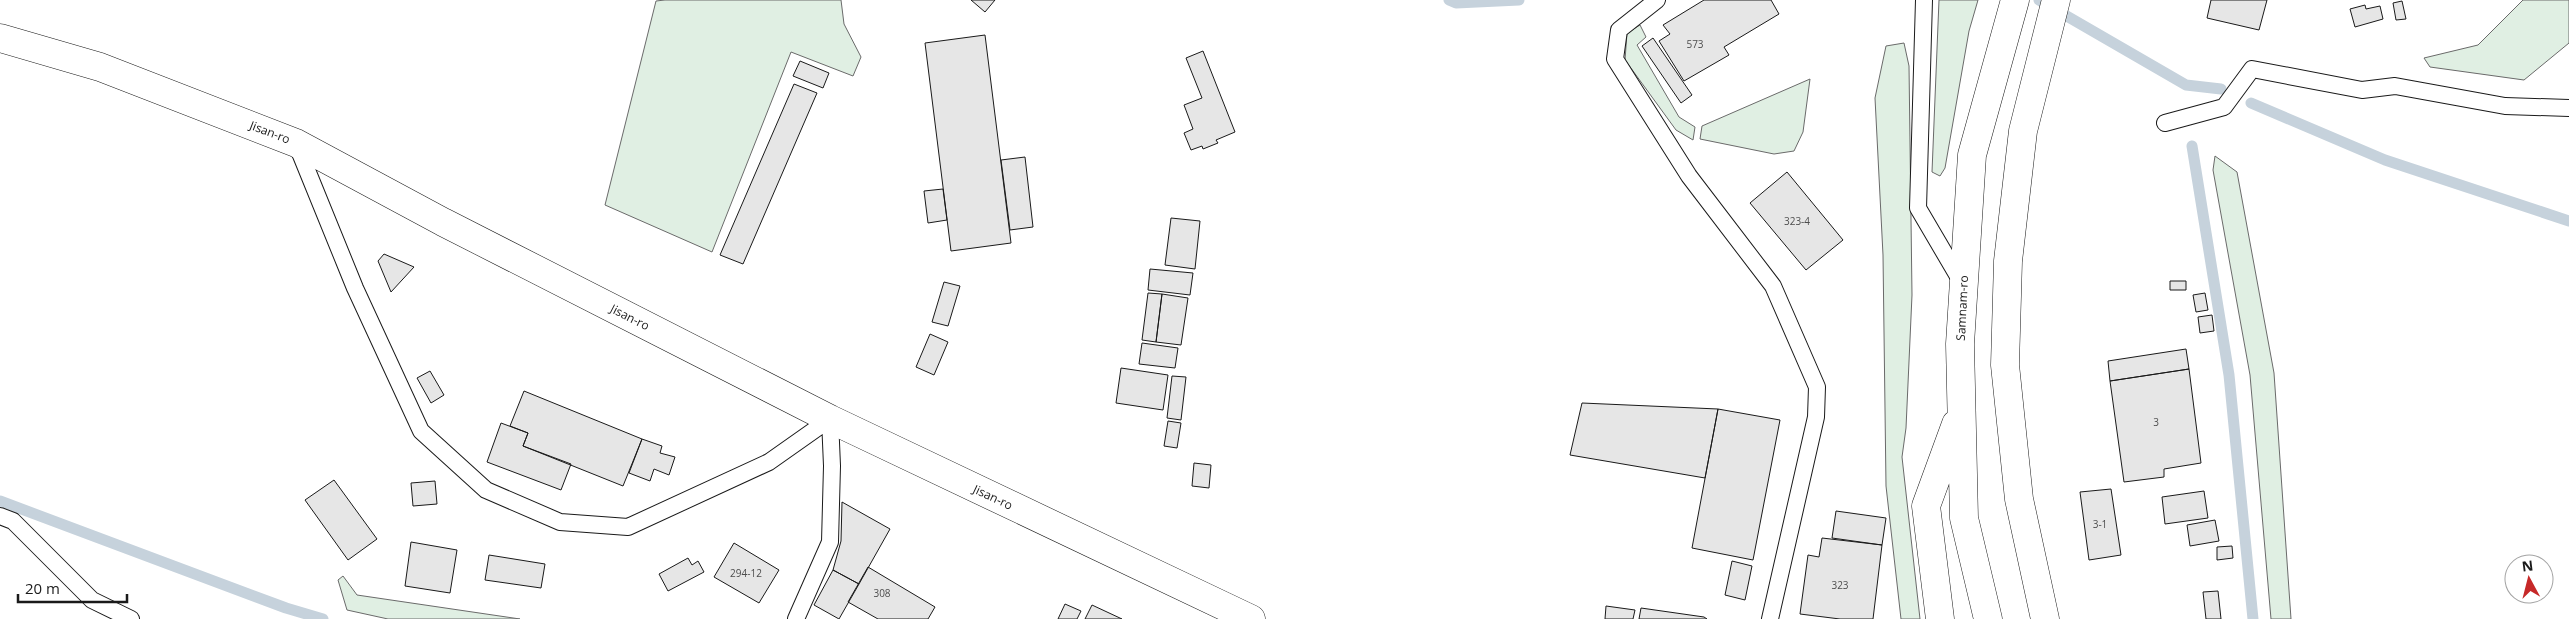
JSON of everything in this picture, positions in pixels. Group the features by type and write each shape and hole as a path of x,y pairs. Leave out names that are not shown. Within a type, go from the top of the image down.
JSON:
{"main road":[{"name":"Samnam-ro","path":"1988,619 1964,518 1960,344 1972,155 2015,0"},
{"path":"2044,619 2019,499 2006,365 2008,261 2023,131 2055,1"},
{"name":"Jisan-ro","path":"0,38 100,67 296,143 444,222 830,420 1251,619"},
{"path":"1940,619 1926,506 1961,411"}],"lane":[{"path":"1657,0 1619,30 1615,59 1689,176 1773,286 1817,387 1816,417 1770,619"},
{"path":"1924,0 1918,208 1964,286"},
{"path":"2164,123 2224,107 2252,68 2362,90 2395,86 2505,106 2569,108"},
{"path":"296,143 355,288 421,431 486,490 560,522 628,527 769,462 830,420"},
{"path":"796,619 830,542 832,466 830,420"},
{"path":"0,516 13,521 92,600 131,619"}],"green space":[{"path":"841,0 844,24 861,57 853,76 791,52 712,252 605,205 656,1"},
{"path":"1939,0 1978,0 1969,31 1945,168 1940,176 1932,172"},
{"path":"2523,0 2569,0 2569,43 2524,80 2430,67 2424,58 2478,45"},
{"path":"1640,25 1646,37 1637,45 1679,117 1695,127 1693,140 1676,130 1625,60 1627,33"},
{"path":"1904,43 1909,66 1912,295 1906,428 1902,457 1920,619 1901,619 1886,486 1883,255 1875,98 1886,46"},
{"path":"1810,79 1803,132 1794,151 1774,154 1700,139 1702,126"},
{"path":"2215,156 2237,172 2274,373 2291,619 2271,619 2250,375 2213,170"},
{"path":"343,576 357,595 520,619 388,619 347,610 338,580"}],"building":[{"path":"971,0 995,0 985,12"},
{"path":"1704,0 1771,0 1779,14 1724,47 1729,55 1684,81 1659,41 1670,34 1663,25"},
{"path":"2211,0 2267,0 2259,30 2207,18"},
{"path":"2402,1 2406,19 2396,20 2393,3"},
{"path":"2365,5 2366,9 2380,6 2383,19 2355,27 2350,9"},
{"path":"985,35 1011,243 951,251 925,43"},
{"path":"1653,38 1692,95 1681,103 1642,46"},
{"path":"1203,51 1235,132 1216,140 1218,143 1203,149 1202,146 1191,150 1184,133 1193,129 1184,105 1202,98 1186,58"},
{"path":"800,61 829,73 823,88 793,76"},
{"path":"794,84 817,93 743,264 720,255"},
{"path":"1025,157 1033,227 1010,230 1001,160"},
{"path":"1787,172 1843,240 1806,270 1750,203"},
{"path":"943,189 947,220 928,223 924,191"},
{"path":"1171,218 1200,221 1195,269 1165,265"},
{"path":"384,254 414,267 391,292 378,261"},
{"path":"1150,269 1193,273 1190,295 1148,290"},
{"path":"2170,281 2186,281 2186,290 2170,290"},
{"path":"944,282 960,286 948,326 932,322"},
{"path":"1148,293 1162,294 1156,342 1142,340"},
{"path":"2205,293 2208,310 2196,312 2193,295"},
{"path":"1162,294 1188,298 1181,345 1156,342"},
{"path":"2212,315 2214,331 2200,333 2198,317"},
{"path":"930,334 948,342 934,375 916,367"},
{"path":"1142,343 1178,348 1175,368 1139,364"},
{"path":"2186,349 2189,369 2110,381 2108,361"},
{"path":"1121,368 1168,375 1163,410 1116,403"},
{"path":"2189,369 2201,463 2164,469 2164,477 2124,482 2110,381"},
{"path":"430,371 444,395 431,403 417,378"},
{"path":"1172,376 1186,377 1181,420 1167,418"},
{"path":"524,391 642,439 623,486 523,446 528,433 510,426"},
{"path":"1582,403 1718,409 1705,478 1570,455"},
{"path":"1718,409 1780,420 1753,560 1692,548"},
{"path":"1168,421 1181,423 1177,448 1164,446"},
{"path":"501,423 528,433 523,446 571,464 561,490 487,462"},
{"path":"642,439 662,446 660,453 675,457 669,475 654,469 650,481 629,473"},
{"path":"1194,463 1211,465 1209,488 1192,486"},
{"path":"334,480 377,539 348,560 305,500"},
{"path":"435,481 437,504 413,506 411,483"},
{"path":"2111,489 2121,555 2089,560 2080,492"},
{"path":"2204,491 2208,518 2165,524 2162,497"},
{"path":"842,502 890,529 859,584 833,570 841,541"},
{"path":"1836,511 1886,518 1882,545 1832,538"},
{"path":"2215,520 2219,541 2190,546 2187,525"},
{"path":"1822,538 1882,545 1873,619 1840,619 1800,614 1808,555 1819,557"},
{"path":"411,542 457,550 450,593 405,586"},
{"path":"734,543 779,570 759,603 714,577"},
{"path":"2232,546 2233,558 2217,560 2217,547"},
{"path":"489,555 545,564 541,588 485,580"},
{"path":"688,558 692,565 698,561 704,572 668,591 659,574"},
{"path":"1732,561 1752,566 1745,600 1725,595"},
{"path":"868,567 935,607 928,619 878,619 848,602"},
{"path":"833,570 859,584 839,619 814,605"},
{"path":"2218,591 2221,619 2206,619 2203,592"},
{"path":"1065,604 1081,611 1077,619 1058,619"},
{"path":"1092,605 1122,619 1085,619"},
{"path":"1606,606 1635,610 1633,619 1605,619"},
{"path":"1641,608 1704,617 1707,619 1639,619"}],"waterway":[{"path":"1449,0 1456,3 1519,0"},
{"path":"2039,0 2186,85 2221,89"},
{"path":"2251,103 2385,160 2569,221"},
{"path":"2192,146 2229,375 2253,619"},
{"path":"0,501 286,608 323,619"}]}
